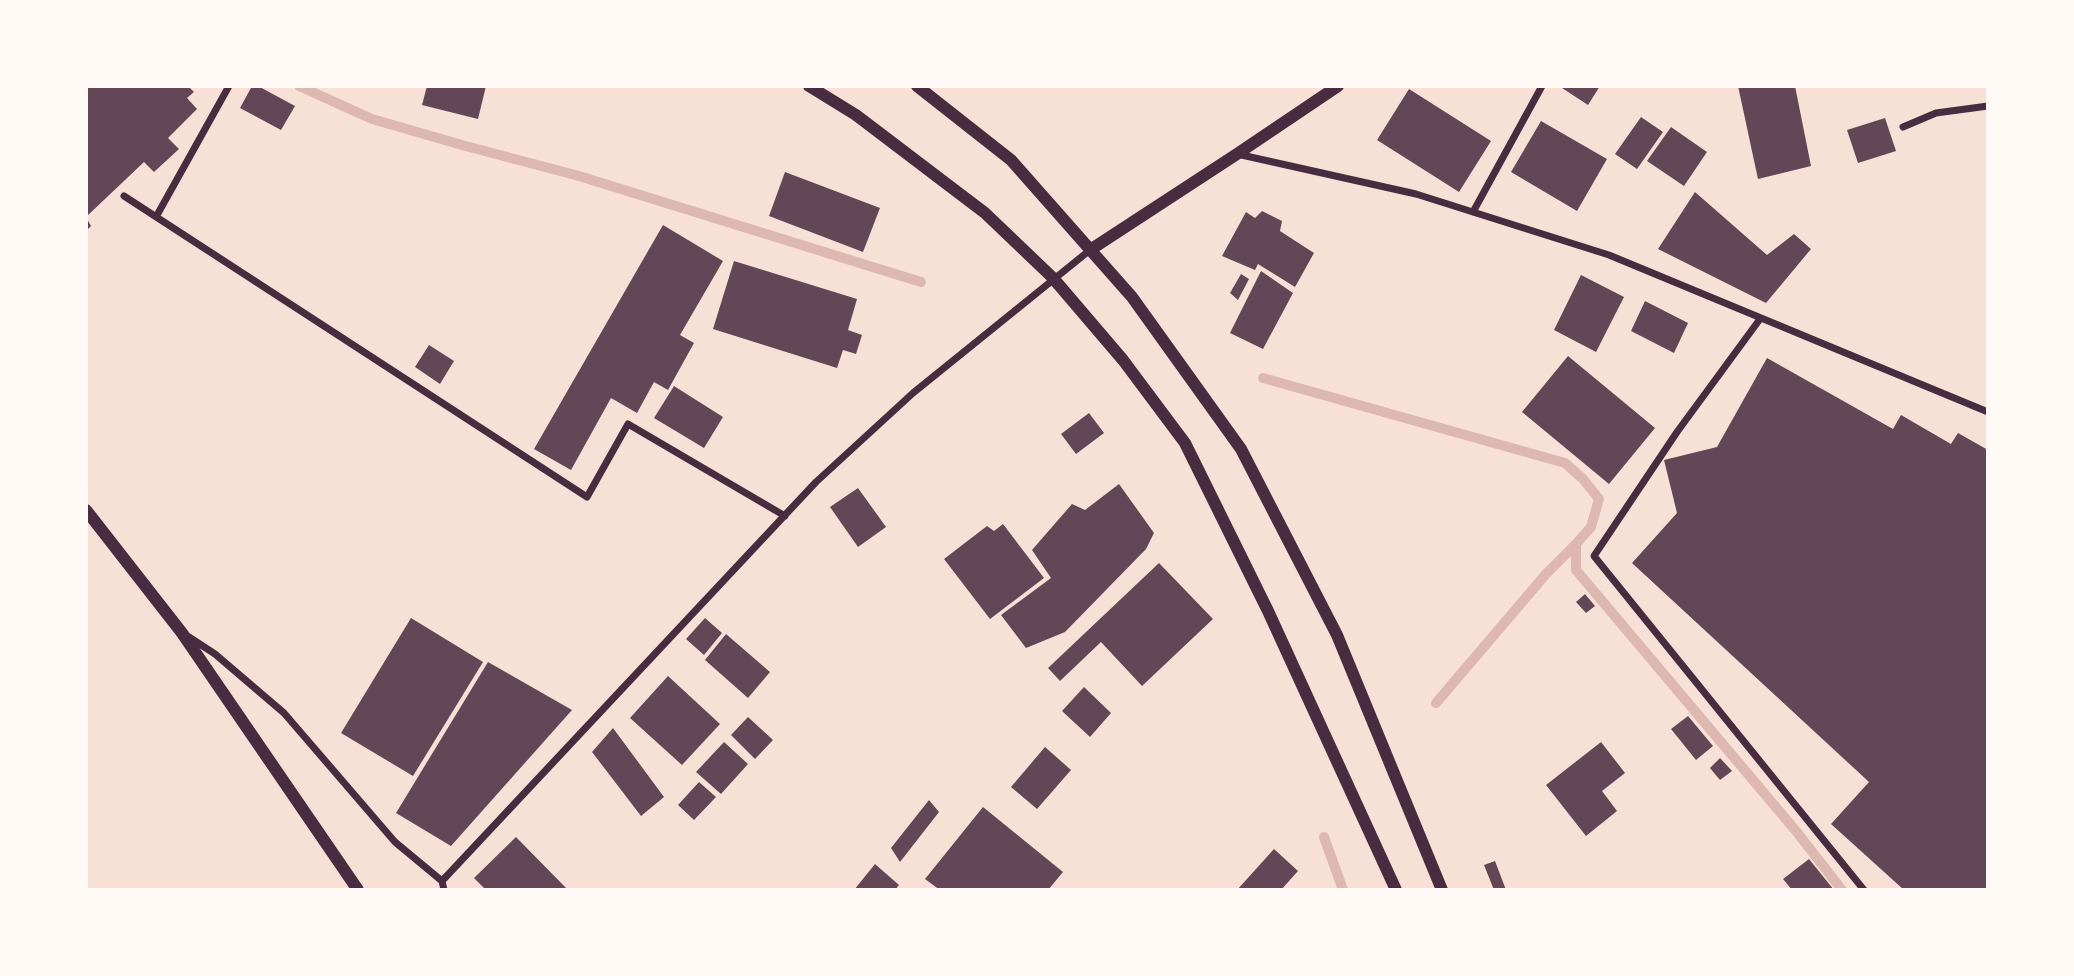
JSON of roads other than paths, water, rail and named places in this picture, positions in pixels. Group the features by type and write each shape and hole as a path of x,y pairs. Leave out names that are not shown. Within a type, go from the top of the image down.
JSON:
{"street":[{"path":"156,217 229,86"},
{"path":"810,86 856,115 985,213 1053,278 1123,360 1185,443 1274,623 1396,890"},
{"path":"917,86 1011,160 1132,297 1241,449 1337,635 1442,890"},
{"path":"442,881 816,482 913,393 1090,250 1338,86"},
{"path":"1473,212 1542,86"},
{"path":"1903,127 1936,113 1988,106"},
{"path":"1237,154 1416,194 1609,255 1988,412"},
{"path":"124,196 587,497 628,424 785,516"},
{"path":"1760,319 1677,432 1594,556 1864,890"},
{"path":"86,510 182,633 358,890"},
{"path":"182,633 215,654 284,713 395,842 442,881 444,890"}],"waterway":[{"path":"299,86 372,119 579,176 921,282"},
{"path":"1263,378 1565,463 1583,479 1599,499 1591,527 1546,574 1436,703"},
{"path":"1576,544 1576,570 1796,831 1842,890"},
{"path":"1324,837 1343,890"}]}
